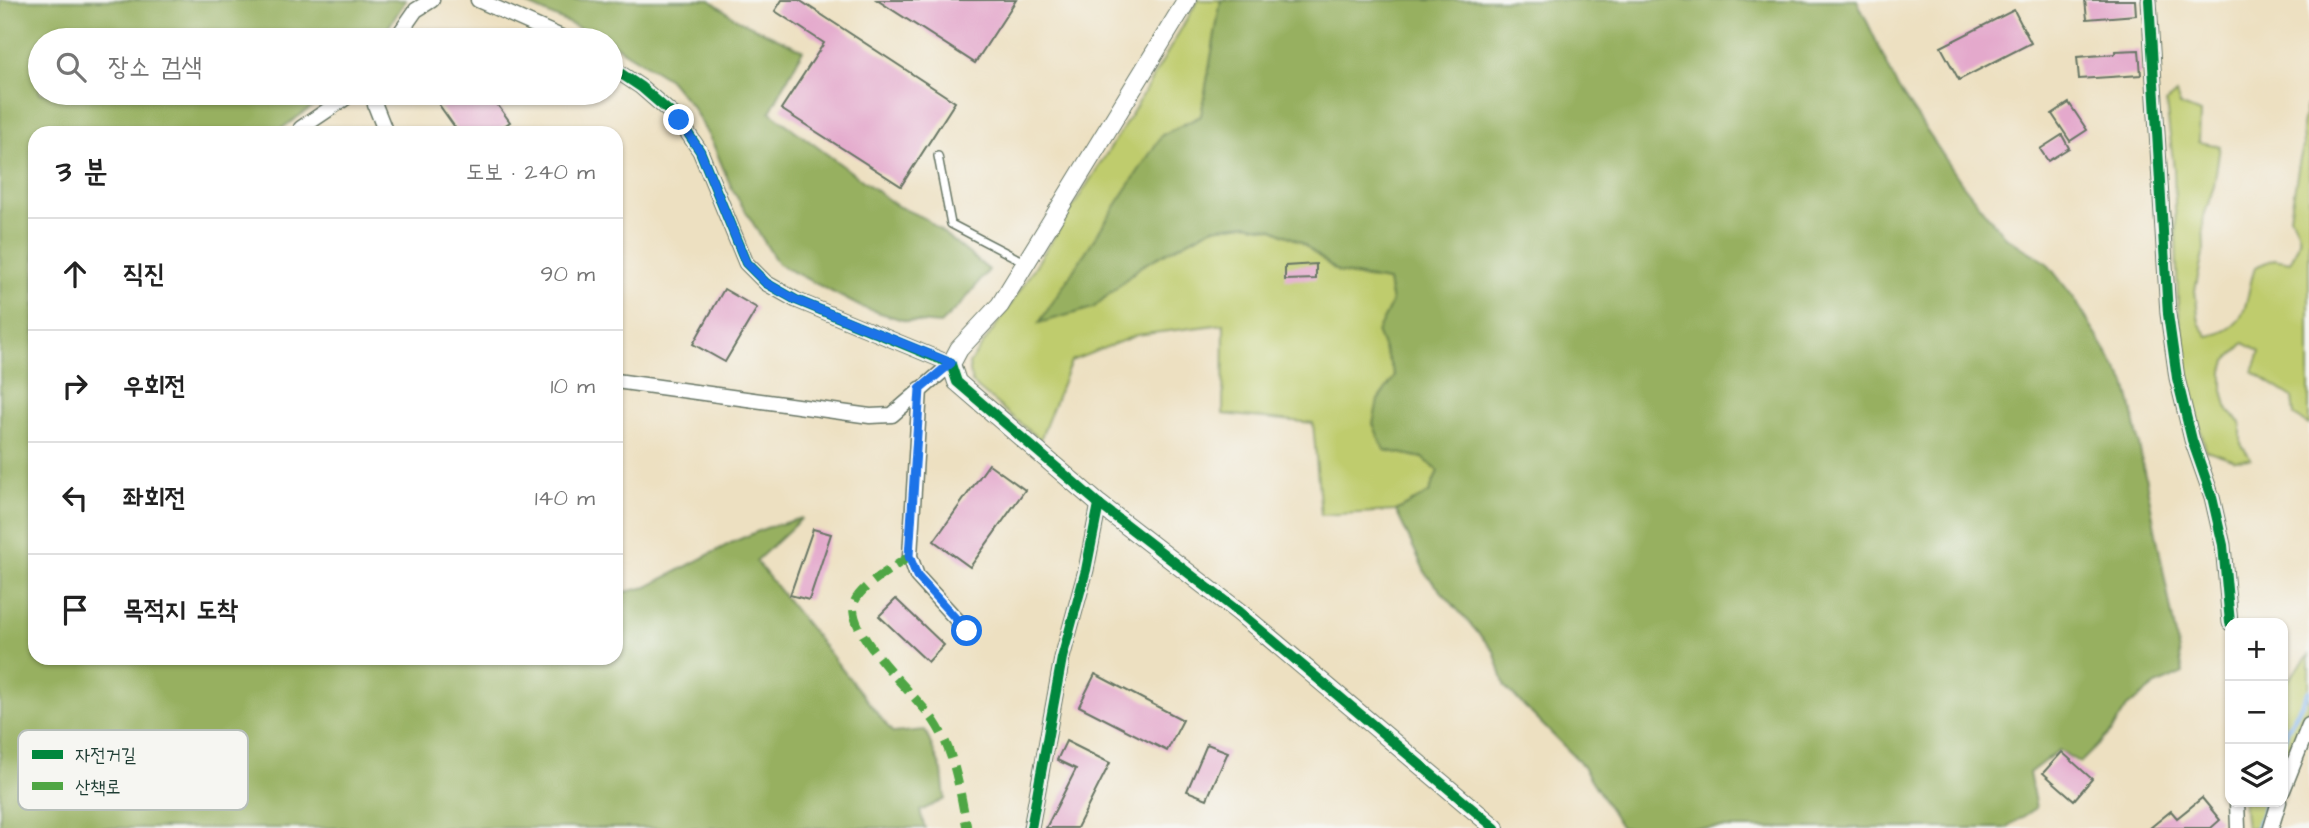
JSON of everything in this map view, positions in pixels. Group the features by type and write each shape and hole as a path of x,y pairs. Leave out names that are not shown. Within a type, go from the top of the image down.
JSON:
{"street":[{"path":"403,28 416,10 432,0"},
{"path":"478,0 541,28"},
{"path":"623,382 870,416 892,415 951,363 959,348 1000,305 1188,0"},
{"path":"2149,0 2168,314 2180,390 2192,440 2212,496 2222,545 2229,618"},
{"path":"623,74 679,120 700,151 746,263 766,283 796,300 951,363"},
{"path":"304,126 335,105"},
{"path":"375,105 383,126"},
{"path":"951,363 957,382 1099,504 1239,612 1495,828"},
{"path":"920,389 909,556 917,576 967,631"},
{"path":"1031,828 1062,658 1086,570 1099,504"},
{"path":"2288,778 2309,725"},
{"path":"2237,807 2238,828"},
{"path":"2271,828 2277,807"}],"lane":[{"path":"938,156 951,224 1026,263"}],"green space":[{"path":"0,0 406,0 388,28 28,28 28,105 315,105 285,126 28,126 28,665 623,665 623,592 647,587 733,542 766,528 802,518 756,561 893,733 925,730 942,771 945,799 920,811 925,828 0,828"},
{"path":"518,0 710,0 738,20 803,50 770,112 897,206 926,219 989,270 963,302 940,324 906,321 861,307 778,264 732,189 713,144 693,108 669,79 623,50 623,28 579,28"},
{"path":"1198,0 1221,0 1201,116 1162,135 1093,308 1141,266 1212,228 1246,224 1273,229 1301,242 1352,276 1388,281 1392,302 1378,332 1396,376 1378,400 1384,450 1423,458 1438,471 1429,493 1396,511 1321,515 1313,423 1223,414 1224,324 1137,335 1071,361 1040,440 972,383 969,364 1010,306 1128,120"},
{"path":"1221,0 1857,0 1898,88 1961,182 2004,236 2046,262 2074,298 2126,384 2183,673 2156,685 2127,707 2111,732 2080,763 2059,750 2029,773 2036,808 2006,828 1622,828 1579,761 1505,687 1494,651 1426,574 1396,511 1429,493 1438,471 1423,458 1384,450 1373,424 1378,400 1395,376 1377,332 1392,302 1388,281 1338,272 1301,242 1273,229 1246,224 1212,228 1141,266 1093,308 1039,323 1162,135 1201,116"},
{"path":"2176,94 2180,105 2200,113 2199,142 2220,146 2214,186 2203,219 2204,250 2195,290 2199,323 2208,336 2232,327 2239,320 2244,311 2255,267 2274,259 2290,262 2297,249 2299,234 2290,216 2303,147 2302,126 2306,106 2309,106 2309,425 2294,416 2292,397 2253,372 2260,352 2244,343 2226,361 2223,390 2228,410 2241,424 2241,444 2251,459 2235,460 2206,450 2192,399 2178,305 2174,169 2166,103"},
{"path":"2309,655 2309,705 2288,753 2288,681"},
{"path":"2244,807 2269,807 2265,828 2246,828"}],"building":[{"path":"782,0 799,0 955,102 901,186 781,109 824,43 775,11"},
{"path":"877,0 1016,0 975,63"},
{"path":"2085,0 2135,0 2136,15 2087,19"},
{"path":"2014,10 2031,43 1959,80 1941,47"},
{"path":"2139,50 2141,75 2079,79 2077,57"},
{"path":"2069,103 2087,130 2070,141 2052,114"},
{"path":"439,105 498,105 510,122 504,126 454,126"},
{"path":"2062,135 2069,148 2048,161 2040,149"},
{"path":"1316,264 1316,279 1285,280 1285,266"},
{"path":"724,289 757,308 725,362 693,344"},
{"path":"989,464 1025,490 970,567 934,541"},
{"path":"813,529 831,534 809,600 790,595"},
{"path":"896,599 944,645 928,662 879,616"},
{"path":"1095,674 1183,720 1167,751 1079,706"},
{"path":"1066,741 1110,763 1077,828 1046,828 1076,769 1057,760"},
{"path":"1207,744 1228,752 1207,799 1187,791"},
{"path":"2062,752 2092,779 2074,800 2043,773"},
{"path":"2202,798 2220,820 2211,828 2150,828 2171,811 2177,818"}],"waterway":[{"path":"2283,744 2287,730 2309,691"},
{"path":"2257,828 2264,807"}],"marked path":[{"path":"910,556 862,591 854,604 855,617 872,648 934,721 941,733 956,773 967,828"}],"cycle path":[{"path":"2149,0 2168,314 2177,378 2192,440 2212,497 2223,545 2230,618"},
{"path":"623,75 679,120 700,151 746,263 766,283 796,300 951,364 957,382 1099,504 1239,612 1495,828"},
{"path":"1031,828 1062,658 1086,570 1099,504"}],"route":[{"path":"679,120 700,151 746,263 766,283 796,300 951,363 920,389 909,556 917,576 967,631"}]}
